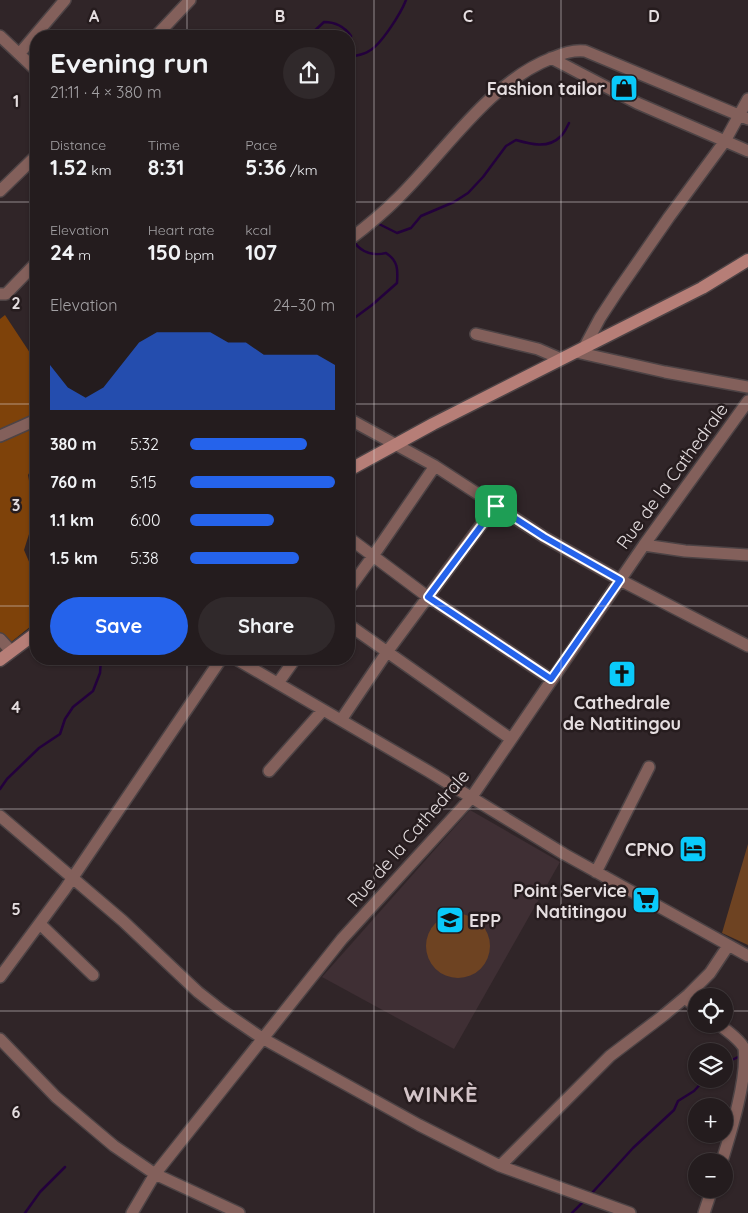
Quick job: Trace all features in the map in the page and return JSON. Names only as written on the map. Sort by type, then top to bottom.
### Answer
[{"type":"street","points":[[40,30],[64,0]]},
{"type":"street","points":[[162,30],[190,0]]},
{"type":"street","points":[[0,36],[30,64]]},
{"type":"street","points":[[20,54],[30,42]]},
{"type":"street","points":[[355,235],[374,221],[398,198],[495,95],[524,73],[567,52],[575,50],[585,51],[744,117]]},
{"type":"street","points":[[552,58],[638,103],[748,151]]},
{"type":"street","points":[[580,350],[668,217],[744,117],[748,99]]},
{"type":"street","points":[[0,191],[30,162]]},
{"type":"street","points":[[355,467],[702,288],[748,260]]},
{"type":"street","points":[[0,294],[6,294],[30,269]]},
{"type":"street","points":[[476,334],[538,349],[561,359]]},
{"type":"street","points":[[580,350],[665,372],[748,387]]},
{"type":"street","name":"Rue de la Cathedrale","points":[[132,1213],[155,1174],[342,939],[471,798],[644,545],[748,401]]},
{"type":"street","points":[[355,422],[435,466],[544,537],[620,580],[748,646]]},
{"type":"street","points":[[0,436],[30,423]]},
{"type":"street","points":[[355,581],[435,466]]},
{"type":"street","points":[[341,720],[387,652],[496,506]]},
{"type":"street","points":[[355,542],[428,597],[551,679]]},
{"type":"street","points":[[644,545],[748,555]]},
{"type":"street","points":[[355,629],[511,738]]},
{"type":"street","points":[[0,660],[30,637]]},
{"type":"street","points":[[0,639],[11,650]]},
{"type":"street","points":[[0,978],[4,964],[40,924],[217,665]]},
{"type":"street","points":[[246,665],[596,872],[748,956]]},
{"type":"street","points":[[278,683],[291,665]]},
{"type":"street","points":[[269,771],[323,710]]},
{"type":"street","points":[[596,872],[649,767]]},
{"type":"street","points":[[0,816],[123,921],[198,992],[262,1038],[419,1126],[500,1166],[630,1213]]},
{"type":"street","points":[[40,924],[93,975]]},
{"type":"street","points":[[500,1166],[610,1056],[685,998],[710,973],[728,946]]},
{"type":"street","points":[[725,1153],[746,1091],[748,1065],[743,1047],[728,1033]]},
{"type":"street","points":[[0,1039],[56,1097],[114,1146],[155,1174],[239,1213]]},
{"type":"street","points":[[704,1213],[709,1198]]},
{"type":"shaded area","points":[[5,315],[30,353],[30,471],[28,475],[30,486],[30,531],[24,550],[30,564],[30,627],[0,651],[0,319]]},
{"type":"shaded area","name":"EPP","points":[[470,810],[560,862],[454,1049],[322,977]]},
{"type":"shaded area","points":[[748,844],[748,945],[722,933]]},
{"type":"shaded area","points":[[458,914],[470,916],[481,923],[488,934],[490,946],[488,958],[481,969],[470,976],[458,978],[446,976],[435,969],[428,958],[426,946],[428,934],[435,923],[446,916]]},
{"type":"waterway","points":[[355,56],[374,48],[390,28],[406,0]]},
{"type":"waterway","points":[[315,30],[324,22],[339,25],[346,30]]},
{"type":"waterway","points":[[377,223],[397,233],[411,228],[421,216],[454,202],[468,193],[483,177],[506,146],[516,140],[533,144],[550,143],[561,136],[569,123]]},
{"type":"waterway","points":[[355,243],[368,253],[386,253],[390,256],[395,262],[397,283],[355,318]]},
{"type":"waterway","points":[[0,789],[7,779],[39,748],[60,734],[65,719],[73,707],[93,691],[100,673],[101,665]]},
{"type":"waterway","points":[[733,1060],[742,1055]]},
{"type":"waterway","points":[[591,1194],[633,1148],[674,1110],[678,1101],[697,1088]]},
{"type":"waterway","points":[[25,1213],[40,1192],[65,1167]]},
{"type":"waterway","points":[[572,1213],[585,1200]]},
{"type":"place","name":"Fashion tailor","points":[[624,88]]},
{"type":"place","name":"Cathedrale de Natitingou","points":[[622,674]]},
{"type":"place","name":"CPNO","points":[[693,849]]},
{"type":"place","name":"Point Service Natitingou","points":[[646,900]]},
{"type":"place","name":"EPP","points":[[450,920]]},
{"type":"district","name":"WINKÈ","points":[[441,1094]]},
{"type":"route","points":[[496,506],[544,537],[620,580],[551,679],[428,597],[496,506]]}]
